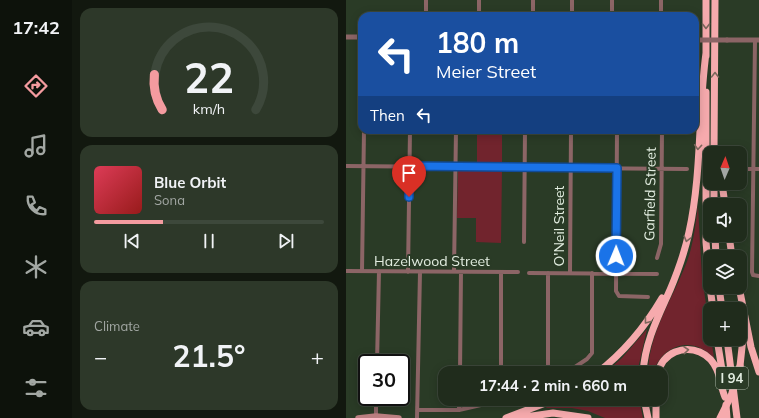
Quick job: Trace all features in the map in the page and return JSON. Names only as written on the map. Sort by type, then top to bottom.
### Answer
[{"type":"highway","points":[[706,0],[706,227],[708,250]]},
{"type":"highway","points":[[714,146],[715,0]]},
{"type":"highway","points":[[699,125],[706,53]]},
{"type":"highway","points":[[644,366],[651,333],[671,288],[680,263],[692,216],[698,134]]},
{"type":"highway","points":[[714,138],[717,146]]},
{"type":"highway","points":[[605,366],[640,330],[655,310],[680,263]]},
{"type":"highway","points":[[740,294],[751,347],[759,372]]},
{"type":"highway","name":"I 94","points":[[718,346],[727,418]]},
{"type":"highway","name":"I 94","points":[[728,346],[737,418]]},
{"type":"highway","points":[[720,418],[731,396],[740,366],[741,346]]},
{"type":"highway","points":[[661,366],[664,360],[675,352],[690,350],[701,352],[709,358],[717,369],[720,388],[725,397]]},
{"type":"highway","points":[[506,418],[538,406]]},
{"type":"highway","points":[[645,406],[648,418]]},
{"type":"highway","points":[[656,406],[656,418]]},
{"type":"highway","points":[[518,418],[553,413],[588,418]]},
{"type":"main road","points":[[358,418],[376,416],[399,418]]},
{"type":"street","points":[[426,0],[426,12]]},
{"type":"street","points":[[479,0],[479,12]]},
{"type":"street","points":[[533,0],[533,12]]},
{"type":"street","points":[[572,0],[572,12]]},
{"type":"street","points":[[612,0],[612,12]]},
{"type":"street","points":[[661,0],[661,12]]},
{"type":"street","points":[[346,37],[358,37]]},
{"type":"street","points":[[699,40],[757,40],[753,169],[752,274],[759,276]]},
{"type":"street","points":[[362,271],[364,134]]},
{"type":"street","points":[[408,272],[410,134]]},
{"type":"street","points":[[454,272],[456,134]]},
{"type":"street","points":[[524,242],[525,134]]},
{"type":"street","name":"O'Neil Street","points":[[570,273],[571,134]]},
{"type":"street","points":[[617,134],[616,292],[619,296],[648,297]]},
{"type":"street","name":"Garfield Street","points":[[656,258],[661,244],[662,134]]},
{"type":"street","points":[[346,166],[687,169]]},
{"type":"street","points":[[747,169],[759,169]]},
{"type":"street","name":"Hazelwood Street","points":[[346,271],[518,272]]},
{"type":"street","points":[[377,354],[378,271]]},
{"type":"street","points":[[417,418],[420,272]]},
{"type":"street","points":[[460,366],[461,272]]},
{"type":"street","points":[[501,272],[501,366]]},
{"type":"street","points":[[529,272],[657,274]]},
{"type":"street","points":[[548,273],[548,366]]},
{"type":"street","points":[[576,366],[587,359],[592,353],[592,273]]},
{"type":"street","points":[[376,406],[376,416]]},
{"type":"street","points":[[459,406],[459,410]]},
{"type":"street","points":[[417,410],[459,410],[475,406]]},
{"type":"shaded area","points":[[477,134],[502,134],[502,163],[477,163]]},
{"type":"shaded area","points":[[458,169],[502,169],[501,243],[476,242],[476,218],[457,218]]},
{"type":"shaded area","points":[[698,206],[703,294],[705,294],[706,302],[703,302],[703,346],[712,346],[714,358],[706,351],[697,347],[688,345],[679,346],[671,349],[663,355],[656,366],[648,366],[656,332],[690,254]]},
{"type":"shaded area","points":[[647,329],[639,366],[613,366],[622,358]]},
{"type":"shaded area","points":[[550,406],[640,406],[643,418],[605,418],[588,411],[572,408],[545,408]]},
{"type":"route","points":[[409,197],[409,166],[617,168],[616,256]]}]
